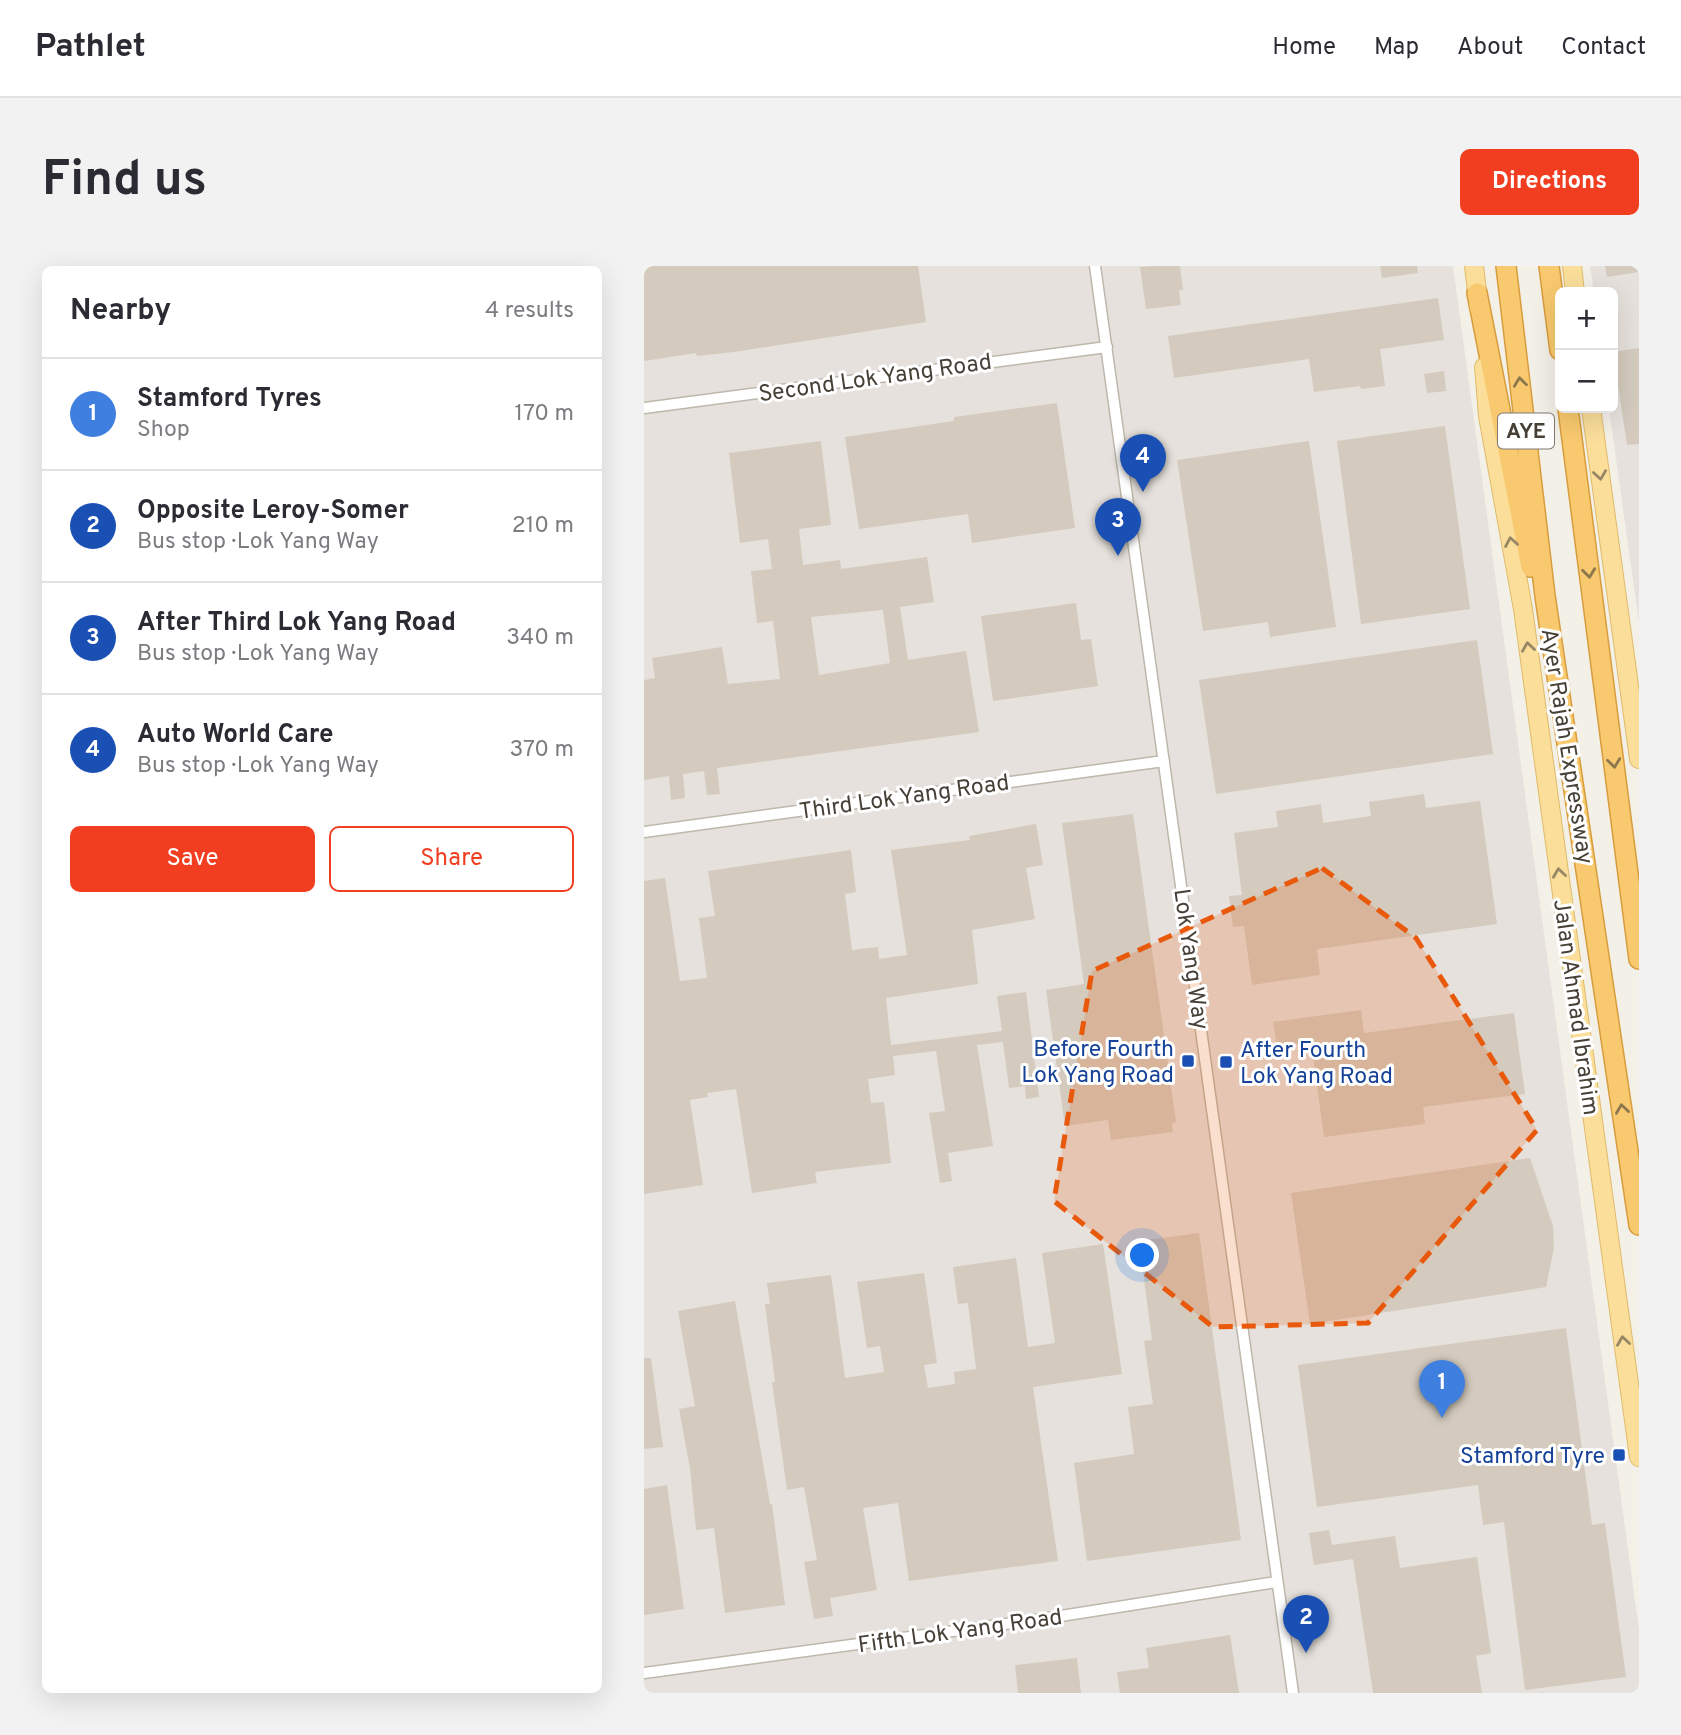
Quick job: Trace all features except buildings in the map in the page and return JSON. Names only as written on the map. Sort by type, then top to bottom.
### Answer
[{"type":"highway","name":"Ayer Rajah Expressway","points":[[1506,266],[1545,596],[1639,1225]]},
{"type":"highway","points":[[1549,266],[1555,312]]},
{"type":"highway","points":[[1478,293],[1527,551],[1534,578],[1545,596]]},
{"type":"highway","name":"Ayer Rajah Expressway","points":[[1569,413],[1639,960]]},
{"type":"main road","name":"Jalan Ahmad Ibrahim","points":[[1474,266],[1488,416],[1523,609],[1639,1457]]},
{"type":"main road","points":[[1572,266],[1574,287]]},
{"type":"main road","points":[[1592,413],[1639,759]]},
{"type":"street","name":"Lok Yang Way","points":[[1095,266],[1293,1693]]},
{"type":"street","name":"Second Lok Yang Road","points":[[644,408],[1107,347]]},
{"type":"street","name":"Third Lok Yang Road","points":[[644,832],[1164,761]]},
{"type":"street","name":"Fifth Lok Yang Road","points":[[644,1673],[1042,1619],[1276,1582]]},
{"type":"highlighted area","points":[[1322,868],[1416,938],[1537,1130],[1368,1323],[1213,1327],[1054,1201],[1092,971]]},
{"type":"shaded area","points":[[644,266],[1453,266],[1639,1630],[1639,1693],[644,1693]]},
{"type":"shaded area","points":[[1590,266],[1639,266],[1639,623],[1610,413],[1618,413],[1618,287],[1593,287]]},
{"type":"place","name":"Auto World Care","points":[[1143,492]]},
{"type":"place","name":"After Third Lok Yang Road","points":[[1118,556]]},
{"type":"place","name":"Before Fourth Lok Yang Road","points":[[1188,1061]]},
{"type":"place","name":"After Fourth Lok Yang Road","points":[[1226,1062]]},
{"type":"place","name":"Stamford Tyres","points":[[1442,1418]]},
{"type":"place","name":"Stamford Tyre","points":[[1619,1455]]},
{"type":"place","name":"Opposite Leroy-Somer","points":[[1306,1653]]}]
